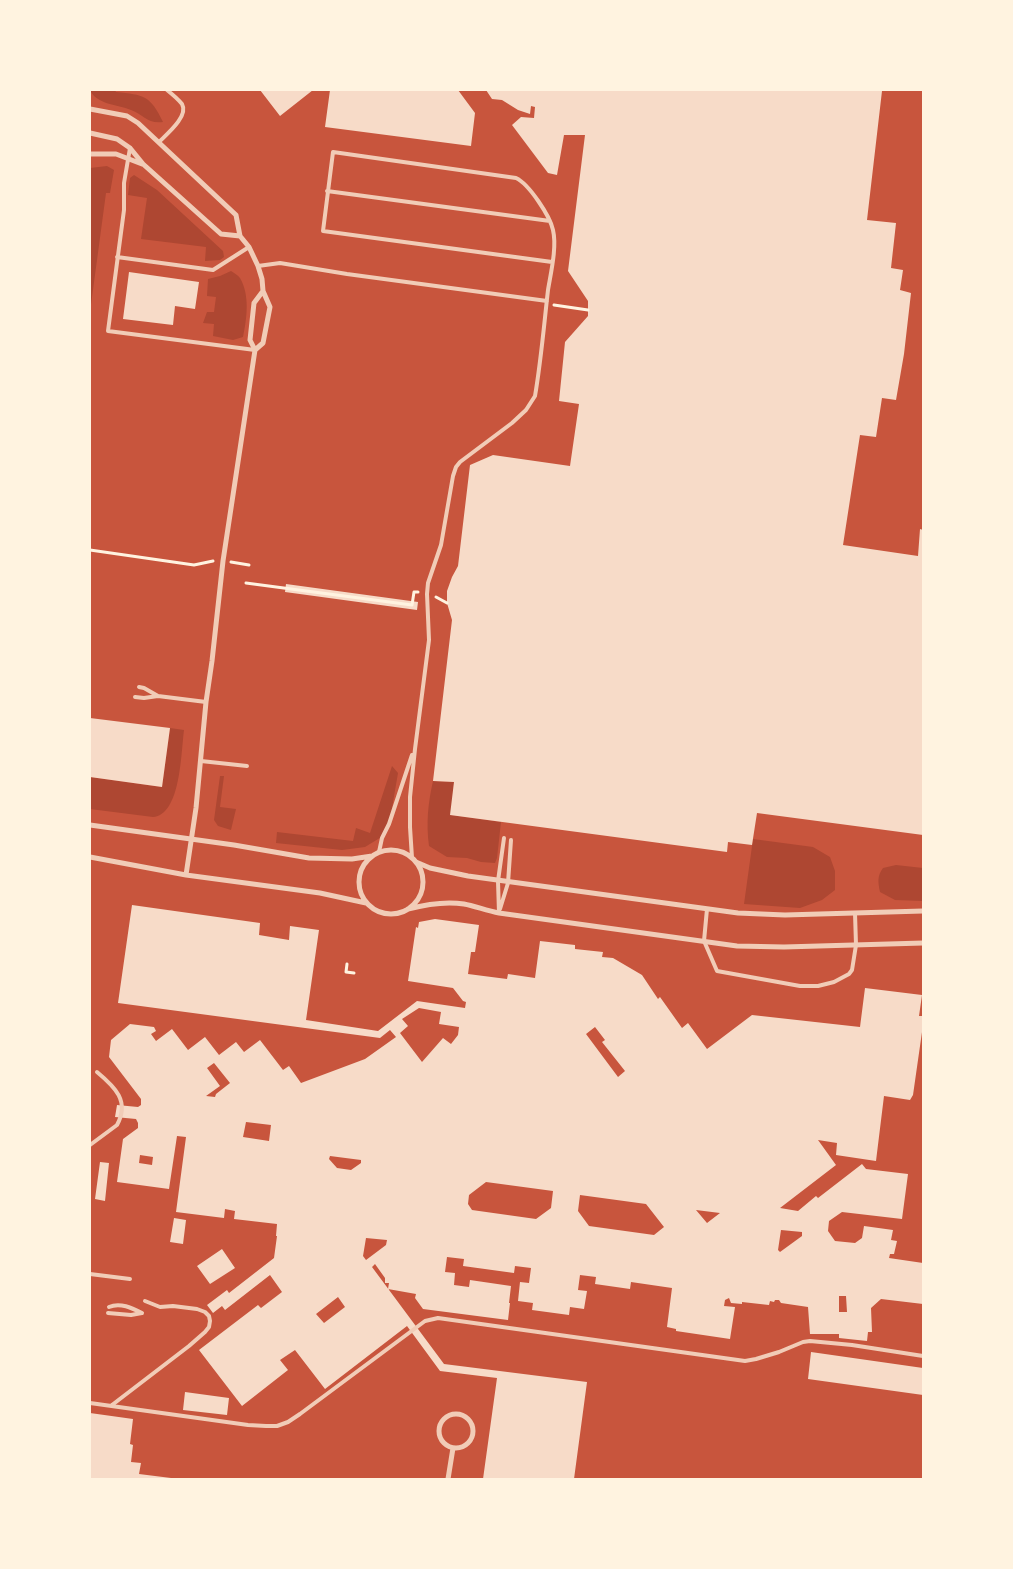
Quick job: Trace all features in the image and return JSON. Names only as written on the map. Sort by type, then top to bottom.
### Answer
[{"type":"street","points":[[90,108],[127,116],[138,123],[236,215],[240,236],[249,247],[258,266],[263,291],[270,307],[263,343],[255,350]]},
{"type":"street","points":[[90,133],[117,139],[130,148],[142,164],[221,234],[240,236]]},
{"type":"street","points":[[90,154],[116,154],[142,164]]},
{"type":"street","points":[[186,875],[201,761],[223,561],[255,350],[250,340],[254,303],[263,291]]},
{"type":"street","points":[[90,825],[267,850],[309,858],[352,859],[372,856]]},
{"type":"street","points":[[366,903],[359,887],[359,878],[366,862],[379,852],[396,850],[405,853],[430,868],[468,876],[738,913],[785,915],[923,910]]},
{"type":"street","points":[[90,857],[186,875],[320,893],[366,903],[378,912],[386,914],[395,914],[427,904],[446,903],[464,904],[499,913],[737,946],[775,947],[923,943]]},
{"type":"street","points":[[408,909],[416,902],[422,887],[421,872],[414,860]]},
{"type":"street","points":[[458,1414],[468,1419],[471,1424],[472,1435],[466,1445],[453,1448],[447,1446],[440,1437],[439,1426],[446,1416],[458,1414]]},
{"type":"street","points":[[448,1479],[453,1448]]},
{"type":"lane","points":[[159,142],[182,116],[182,104],[168,90]]},
{"type":"lane","points":[[130,148],[124,183],[124,210],[108,331],[255,350]]},
{"type":"lane","points":[[414,860],[410,827],[410,804],[414,749],[429,640],[428,583],[441,545],[456,467],[480,446],[512,423],[526,410],[535,396],[552,262],[553,228],[536,198],[522,180],[333,152],[323,231],[552,262]]},
{"type":"lane","points":[[328,192],[550,221]]},
{"type":"lane","points":[[117,257],[213,270],[249,247]]},
{"type":"lane","points":[[258,266],[280,263],[547,301]]},
{"type":"lane","points":[[139,687],[158,696]]},
{"type":"lane","points":[[135,697],[158,696],[206,702]]},
{"type":"lane","points":[[379,852],[382,838],[414,749]]},
{"type":"lane","points":[[201,761],[248,766]]},
{"type":"lane","points":[[499,913],[498,881],[504,838]]},
{"type":"lane","points":[[499,913],[508,882],[511,840]]},
{"type":"lane","points":[[707,909],[704,941],[717,971],[800,986],[818,986],[834,982],[849,974],[852,970],[856,945],[855,913]]},
{"type":"lane","points":[[90,1145],[117,1125],[122,1108],[122,1098],[108,1081],[97,1072]]},
{"type":"lane","points":[[90,1274],[130,1279]]},
{"type":"lane","points":[[112,1406],[189,1346],[209,1327],[210,1321],[205,1312],[173,1306],[160,1307],[145,1302]]},
{"type":"lane","points":[[108,1313],[131,1315],[142,1313],[131,1307],[114,1305],[109,1307]]},
{"type":"lane","points":[[90,1403],[248,1425],[278,1426],[300,1414],[425,1321],[438,1318],[745,1361],[780,1352],[810,1340],[923,1356]]},
{"type":"path","points":[[547,301],[554,305],[588,310]]},
{"type":"path","points":[[90,550],[194,565],[214,560]]},
{"type":"path","points":[[246,583],[412,605],[414,592],[427,594],[448,603]]},
{"type":"path","points":[[347,964],[346,972],[354,973]]},
{"type":"shaded area","points":[[90,90],[115,90],[116,92],[145,98],[154,106],[163,122],[153,122],[131,110],[97,99]]},
{"type":"shaded area","points":[[107,166],[114,170],[110,193],[106,193],[90,312],[90,168]]},
{"type":"shaded area","points":[[134,175],[157,190],[223,251],[224,257],[220,260],[205,261],[206,247],[141,239],[147,198],[128,195],[130,178]]},
{"type":"shaded area","points":[[231,271],[239,277],[243,285],[247,307],[243,337],[233,340],[213,336],[214,324],[203,323],[207,312],[214,312],[216,297],[207,296],[208,279]]},
{"type":"shaded area","points":[[170,728],[184,730],[178,781],[169,806],[162,814],[153,817],[90,809],[90,777],[162,787]]},
{"type":"shaded area","points":[[392,766],[398,773],[390,820],[383,836],[365,847],[342,850],[276,843],[277,832],[353,841],[356,828],[370,833]]},
{"type":"shaded area","points":[[220,776],[224,776],[220,807],[236,809],[231,830],[218,826],[214,820]]},
{"type":"shaded area","points":[[433,781],[454,782],[451,815],[501,822],[495,863],[447,857],[429,846],[428,813]]},
{"type":"shaded area","points":[[753,839],[813,847],[830,857],[835,871],[835,890],[822,900],[800,908],[744,904]]},
{"type":"shaded area","points":[[896,865],[923,868],[923,901],[895,900],[880,892],[878,879],[881,871],[883,868]]},
{"type":"building","points":[[260,90],[313,90],[280,116]]},
{"type":"building","points":[[330,90],[458,90],[475,113],[471,146],[325,127]]},
{"type":"building","points":[[486,90],[882,91],[867,220],[896,223],[891,268],[903,270],[900,290],[911,293],[904,354],[896,400],[882,398],[876,437],[860,435],[843,545],[918,556],[920,529],[923,530],[923,835],[757,813],[752,845],[728,842],[727,852],[450,815],[454,782],[433,781],[452,620],[447,603],[447,591],[458,566],[470,465],[493,455],[570,466],[579,404],[559,401],[565,342],[588,316],[588,301],[568,271],[585,135],[564,135],[557,175],[548,173],[512,125],[521,117],[534,118],[535,107],[531,106],[530,114],[518,110],[502,100],[492,99]]},
{"type":"building","points":[[129,272],[199,282],[195,309],[175,306],[173,325],[123,319]]},
{"type":"building","points":[[286,584],[418,602],[417,610],[285,592]]},
{"type":"building","points":[[90,718],[170,728],[162,787],[90,777]]},
{"type":"building","points":[[132,905],[260,923],[259,935],[289,940],[290,926],[319,930],[306,1020],[378,1031],[417,1001],[465,1008],[466,1002],[463,1001],[453,988],[408,981],[416,927],[418,928],[419,922],[435,919],[479,925],[475,952],[471,952],[468,974],[507,979],[508,974],[535,978],[540,941],[575,945],[575,949],[603,952],[602,957],[613,958],[642,975],[658,999],[660,997],[682,1028],[688,1023],[707,1049],[752,1015],[860,1027],[865,988],[922,995],[919,1016],[923,1016],[923,1025],[913,1095],[910,1100],[884,1096],[876,1161],[836,1155],[837,1143],[818,1140],[836,1165],[780,1208],[798,1211],[862,1164],[866,1169],[908,1174],[902,1219],[842,1212],[829,1221],[828,1231],[835,1241],[855,1243],[862,1238],[864,1226],[893,1230],[891,1240],[897,1241],[894,1254],[890,1254],[889,1258],[923,1263],[923,1304],[881,1299],[871,1308],[872,1332],[868,1332],[867,1341],[839,1338],[839,1334],[810,1334],[808,1307],[781,1303],[779,1300],[770,1301],[769,1305],[742,1302],[742,1304],[731,1303],[729,1298],[725,1300],[724,1306],[735,1307],[730,1339],[676,1331],[676,1329],[667,1327],[672,1288],[631,1282],[630,1289],[595,1284],[596,1277],[580,1275],[578,1290],[587,1291],[584,1309],[570,1307],[569,1315],[532,1310],[533,1303],[518,1301],[520,1282],[529,1283],[531,1268],[515,1266],[514,1273],[463,1266],[464,1259],[447,1257],[445,1272],[455,1273],[454,1285],[469,1287],[470,1280],[511,1286],[508,1320],[423,1309],[415,1298],[416,1294],[388,1289],[444,1364],[587,1382],[574,1479],[483,1479],[497,1378],[440,1371],[407,1326],[325,1389],[295,1350],[280,1360],[288,1370],[242,1406],[199,1350],[258,1305],[261,1308],[282,1292],[270,1275],[225,1310],[222,1306],[213,1313],[207,1305],[227,1290],[229,1293],[274,1258],[277,1224],[234,1219],[235,1211],[225,1209],[224,1218],[176,1212],[186,1137],[177,1136],[169,1189],[117,1182],[123,1139],[138,1128],[138,1123],[136,1119],[115,1117],[117,1105],[138,1107],[141,1105],[141,1099],[109,1057],[111,1040],[130,1024],[154,1027],[156,1031],[151,1034],[156,1041],[172,1029],[188,1050],[205,1037],[219,1055],[236,1042],[244,1052],[260,1040],[283,1070],[289,1066],[301,1083],[365,1059],[396,1037],[390,1030],[380,1038],[118,1003]],"holes":[[[419,1008],[441,1012],[439,1024],[459,1027],[458,1035],[451,1044],[443,1038],[422,1062],[400,1033],[408,1026],[402,1019]],[[595,1027],[605,1040],[602,1042],[625,1071],[618,1077],[586,1034]],[[214,1063],[230,1083],[216,1094],[215,1097],[206,1096],[220,1086],[207,1068]],[[246,1122],[271,1125],[269,1141],[243,1137]],[[140,1155],[153,1157],[152,1165],[139,1163]],[[330,1156],[361,1160],[361,1163],[351,1170],[337,1168],[329,1159]],[[486,1182],[553,1191],[551,1208],[536,1219],[472,1210],[468,1204],[469,1195]],[[580,1195],[646,1204],[664,1227],[654,1235],[589,1226],[578,1211]],[[696,1210],[720,1213],[707,1223]],[[781,1230],[802,1232],[802,1236],[780,1252],[778,1250]],[[366,1238],[387,1240],[386,1245],[366,1260],[363,1256]],[[375,1264],[385,1278],[385,1283],[389,1283],[388,1289],[372,1267]],[[839,1296],[846,1296],[847,1312],[839,1312]],[[338,1297],[345,1307],[324,1323],[316,1314]]]},
{"type":"building","points":[[100,1162],[109,1163],[105,1201],[95,1199]]},
{"type":"building","points":[[174,1218],[186,1220],[183,1244],[170,1242]]},
{"type":"building","points":[[222,1249],[235,1268],[210,1284],[197,1266]]},
{"type":"building","points":[[811,1352],[923,1368],[923,1395],[808,1379]]},
{"type":"building","points":[[185,1392],[229,1398],[227,1415],[183,1410]]},
{"type":"building","points":[[90,1413],[133,1419],[130,1444],[133,1445],[131,1462],[141,1463],[139,1474],[171,1479],[90,1479]]}]
